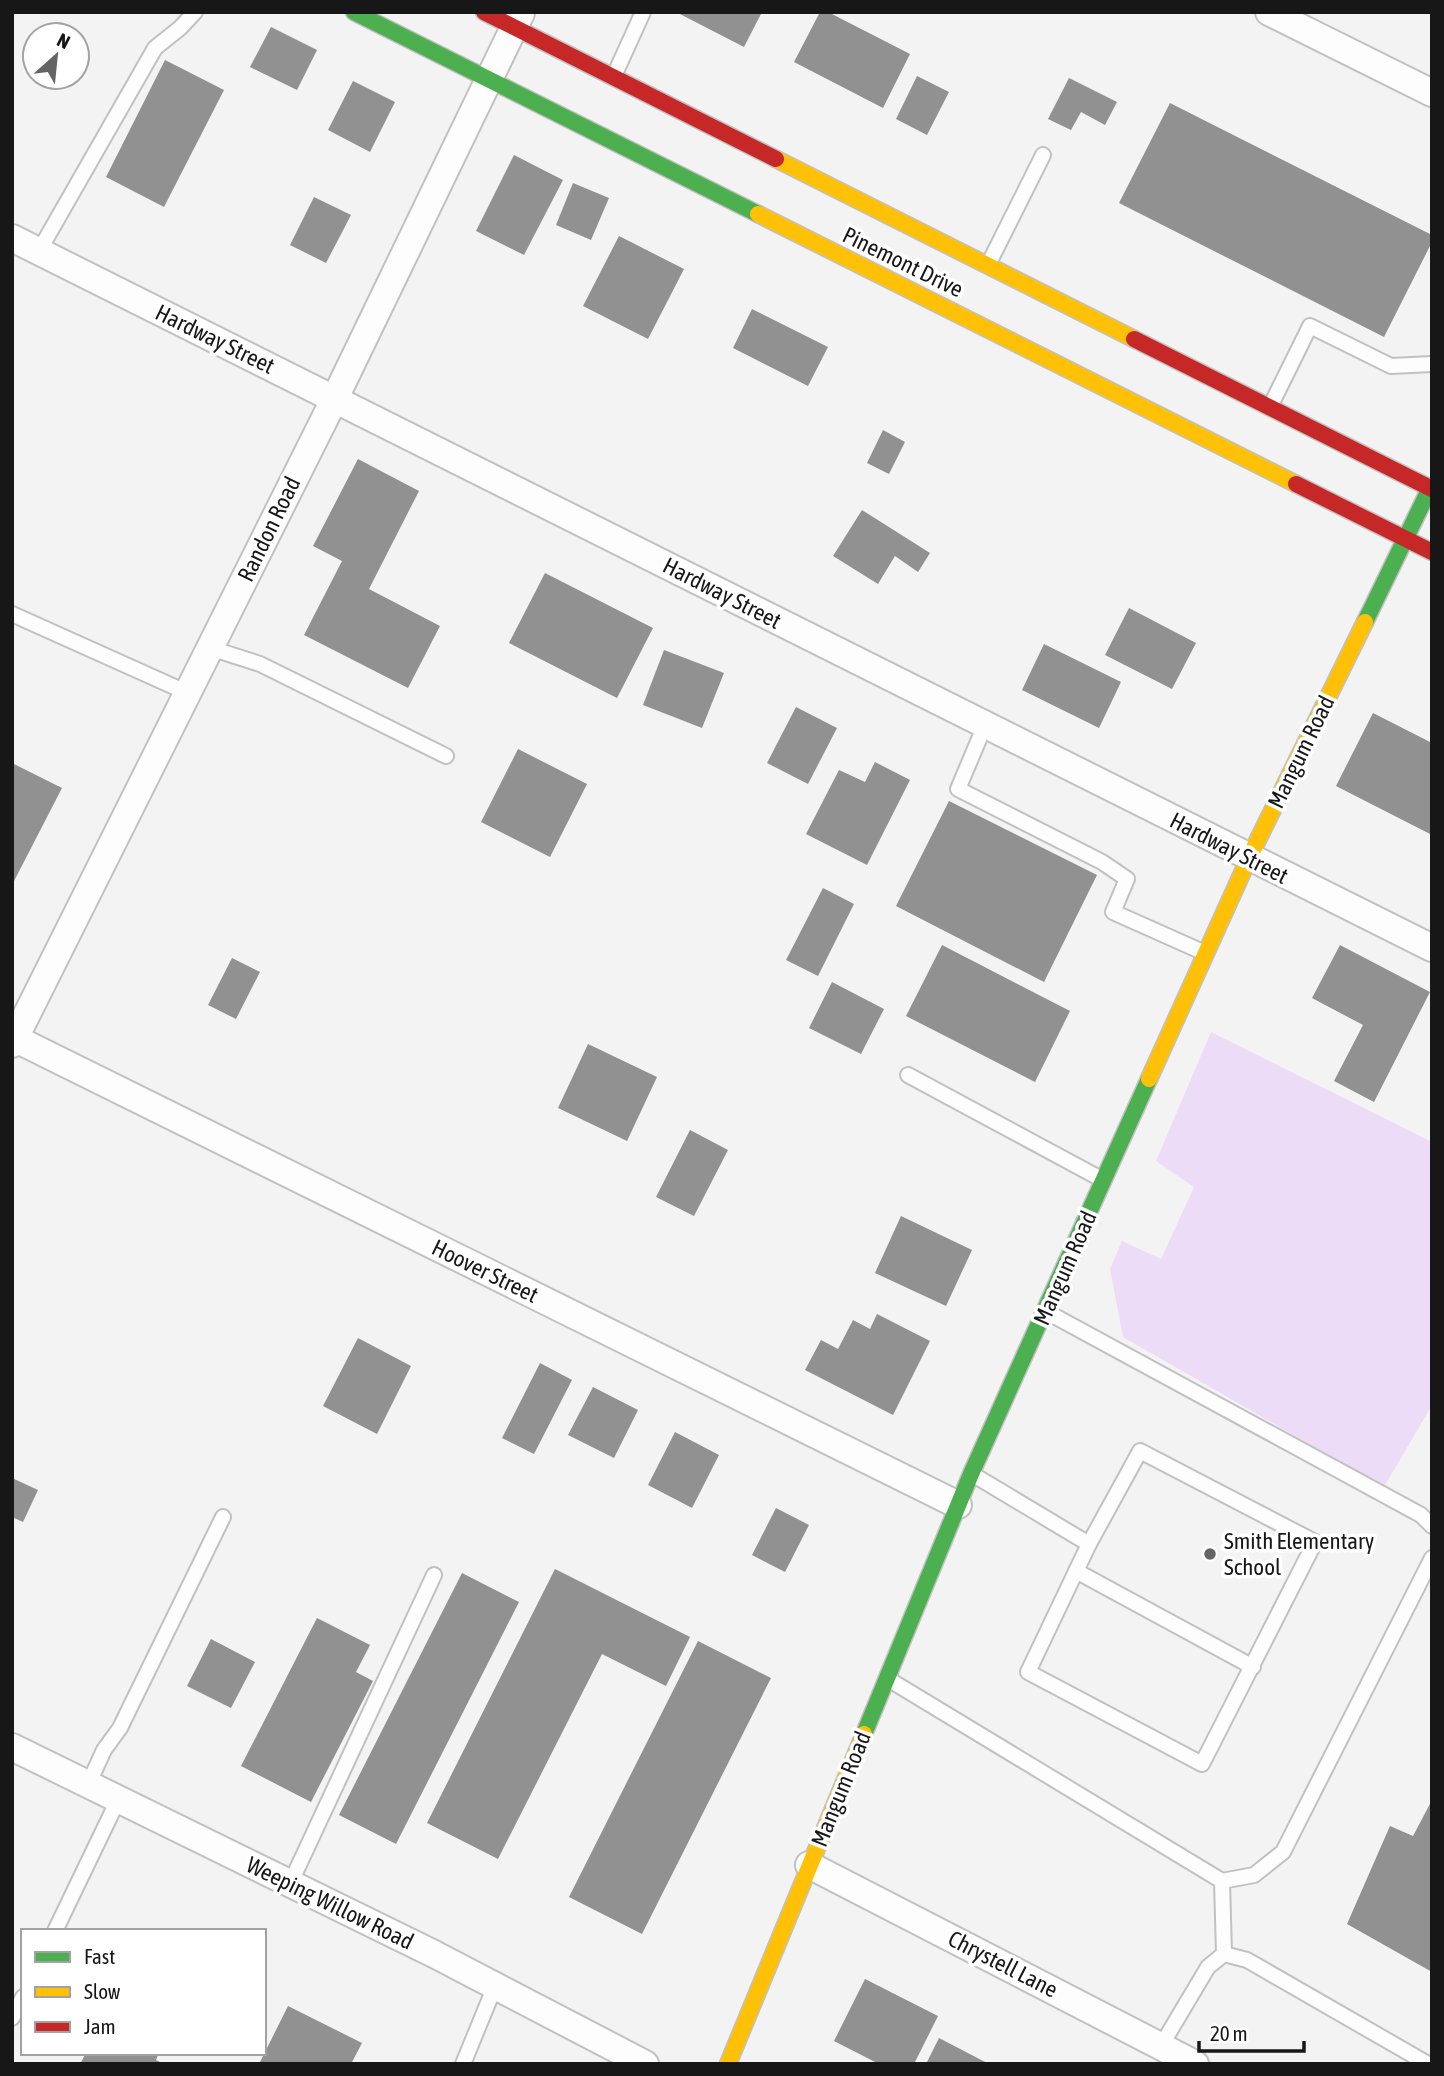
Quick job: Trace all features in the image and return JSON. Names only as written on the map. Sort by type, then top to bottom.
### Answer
[{"type":"main road","name":"Pinemont Drive","points":[[354,12],[965,312],[1432,552]]},
{"type":"main road","name":"Pinemont Drive","points":[[484,12],[518,20],[613,78],[985,271],[1431,488]]},
{"type":"main road","name":"Mangum Road","points":[[728,2064],[971,1474],[1249,858],[1431,488]]},
{"type":"street","points":[[1269,12],[1432,93]]},
{"type":"street","name":"Randon Road","points":[[13,1040],[335,398],[518,20]]},
{"type":"street","name":"Hardway Street","points":[[12,238],[1432,948]]},
{"type":"street","name":"Hoover Street","points":[[13,1040],[958,1505]]},
{"type":"street","name":"Weeping Willow Road","points":[[12,1747],[495,1986],[645,2064]]},
{"type":"street","name":"Chrystell Lane","points":[[809,1866],[1195,2064]]},
{"type":"lane","points":[[39,251],[155,48],[195,12]]},
{"type":"lane","points":[[613,78],[643,12]]},
{"type":"lane","points":[[985,271],[1043,155]]},
{"type":"lane","points":[[1269,408],[1310,326],[1391,366],[1432,364]]},
{"type":"lane","points":[[12,614],[188,693]]},
{"type":"lane","points":[[210,648],[260,664],[446,756]]},
{"type":"lane","points":[[985,725],[958,789],[1102,862],[1127,879],[1113,912],[1206,954]]},
{"type":"lane","points":[[908,1075],[1104,1180]]},
{"type":"lane","points":[[1045,1311],[1421,1515],[1432,1526]]},
{"type":"lane","points":[[1140,1451],[1315,1542],[1202,1764],[1028,1672],[1076,1571],[1140,1451]]},
{"type":"lane","points":[[971,1474],[1089,1544]]},
{"type":"lane","points":[[88,1785],[104,1749],[120,1728],[223,1517]]},
{"type":"lane","points":[[887,1678],[1222,1881],[1254,1875],[1283,1852],[1432,1558]]},
{"type":"lane","points":[[1076,1571],[1253,1667]]},
{"type":"lane","points":[[290,1884],[434,1575]]},
{"type":"lane","points":[[56,1929],[118,1800]]},
{"type":"lane","points":[[1222,1881],[1224,1954]]},
{"type":"lane","points":[[1161,2046],[1208,1967],[1224,1954]]},
{"type":"lane","points":[[1224,1954],[1247,1960],[1428,2064]]},
{"type":"lane","points":[[463,2064],[495,1986]]},
{"type":"lane","points":[[12,2018],[21,2001]]},
{"type":"shaded area","points":[[1211,1032],[1432,1142],[1432,1405],[1384,1487],[1123,1337],[1110,1269],[1122,1241],[1161,1259],[1194,1187],[1156,1161]]},
{"type":"building","points":[[676,12],[762,12],[744,47]]},
{"type":"building","points":[[820,12],[828,12],[910,54],[883,108],[794,62]]},
{"type":"building","points":[[271,27],[317,50],[297,90],[250,67]]},
{"type":"building","points":[[165,60],[224,90],[164,207],[106,177]]},
{"type":"building","points":[[917,76],[949,92],[927,135],[896,119]]},
{"type":"building","points":[[1069,78],[1117,102],[1105,125],[1081,112],[1071,130],[1048,119]]},
{"type":"building","points":[[353,81],[395,102],[370,152],[328,130]]},
{"type":"building","points":[[1170,103],[1432,235],[1432,242],[1384,337],[1119,203]]},
{"type":"building","points":[[514,155],[563,180],[524,255],[476,231]]},
{"type":"building","points":[[573,183],[609,198],[591,240],[556,225]]},
{"type":"building","points":[[314,197],[351,215],[326,263],[290,245]]},
{"type":"building","points":[[619,236],[684,269],[648,339],[583,306]]},
{"type":"building","points":[[752,309],[828,347],[808,386],[733,348]]},
{"type":"building","points":[[883,430],[905,442],[889,474],[867,463]]},
{"type":"building","points":[[358,459],[419,491],[369,589],[440,626],[408,688],[304,635],[342,561],[313,546]]},
{"type":"building","points":[[862,510],[930,553],[918,572],[895,556],[878,584],[833,556]]},
{"type":"building","points":[[545,573],[653,628],[617,698],[509,643]]},
{"type":"building","points":[[1129,608],[1196,643],[1172,689],[1105,655]]},
{"type":"building","points":[[1044,644],[1121,682],[1099,728],[1022,690]]},
{"type":"building","points":[[664,650],[724,673],[702,728],[643,705]]},
{"type":"building","points":[[796,707],[837,728],[808,784],[767,763]]},
{"type":"building","points":[[1373,713],[1432,743],[1432,835],[1336,786]]},
{"type":"building","points":[[518,749],[587,784],[550,857],[481,822]]},
{"type":"building","points":[[875,762],[910,780],[867,865],[806,834],[839,770],[865,782]]},
{"type":"building","points":[[12,763],[62,788],[12,885]]},
{"type":"building","points":[[949,801],[1097,875],[1044,982],[896,906]]},
{"type":"building","points":[[823,888],[854,904],[818,976],[786,960]]},
{"type":"building","points":[[942,945],[1070,1011],[1035,1082],[906,1016]]},
{"type":"building","points":[[1340,945],[1430,992],[1374,1102],[1334,1081],[1363,1025],[1312,998]]},
{"type":"building","points":[[232,958],[260,972],[236,1019],[208,1005]]},
{"type":"building","points":[[832,982],[884,1009],[861,1054],[809,1028]]},
{"type":"building","points":[[588,1044],[657,1077],[627,1141],[558,1108]]},
{"type":"building","points":[[690,1130],[728,1150],[694,1216],[656,1197]]},
{"type":"building","points":[[901,1216],[972,1250],[946,1306],[875,1273]]},
{"type":"building","points":[[877,1314],[930,1341],[893,1415],[805,1370],[821,1340],[838,1349],[853,1320],[870,1329]]},
{"type":"building","points":[[358,1338],[411,1366],[377,1434],[323,1406]]},
{"type":"building","points":[[540,1363],[572,1380],[534,1454],[502,1438]]},
{"type":"building","points":[[593,1387],[638,1410],[614,1458],[568,1435]]},
{"type":"building","points":[[675,1432],[719,1455],[692,1508],[648,1485]]},
{"type":"building","points":[[12,1478],[38,1490],[23,1522],[12,1517]]},
{"type":"building","points":[[776,1508],[809,1525],[785,1572],[752,1555]]},
{"type":"building","points":[[555,1569],[690,1637],[666,1686],[602,1654],[498,1859],[427,1823]]},
{"type":"building","points":[[462,1573],[519,1602],[396,1844],[339,1815]]},
{"type":"building","points":[[317,1618],[370,1645],[356,1672],[373,1681],[311,1802],[241,1766]]},
{"type":"building","points":[[211,1639],[255,1662],[231,1708],[187,1686]]},
{"type":"building","points":[[698,1641],[771,1678],[642,1934],[569,1897]]},
{"type":"building","points":[[1432,1800],[1432,1972],[1347,1924],[1390,1826],[1413,1836]]},
{"type":"building","points":[[865,1979],[938,2016],[914,2064],[879,2064],[834,2041]]},
{"type":"building","points":[[288,2006],[362,2043],[351,2064],[259,2064],[266,2055]]},
{"type":"building","points":[[939,2038],[989,2064],[926,2064]]},
{"type":"building","points":[[85,2055],[158,2055],[156,2060],[164,2064],[80,2064]]},
{"type":"traffic: fast","points":[[354,12],[758,214]]},
{"type":"traffic: fast","points":[[1365,622],[1430,488]]},
{"type":"traffic: fast","points":[[864,1734],[971,1474],[1149,1079]]},
{"type":"traffic: slow","points":[[776,159],[1134,339]]},
{"type":"traffic: slow","points":[[758,214],[1296,484]]},
{"type":"traffic: slow","points":[[1149,1079],[1249,858],[1365,622]]},
{"type":"traffic: slow","points":[[728,2064],[864,1734]]},
{"type":"traffic: jam","points":[[484,12],[776,159]]},
{"type":"traffic: jam","points":[[1134,339],[1432,489]]},
{"type":"traffic: jam","points":[[1296,484],[1432,552]]},
{"type":"place","name":"Smith Elementary School","points":[[1210,1554]]}]
